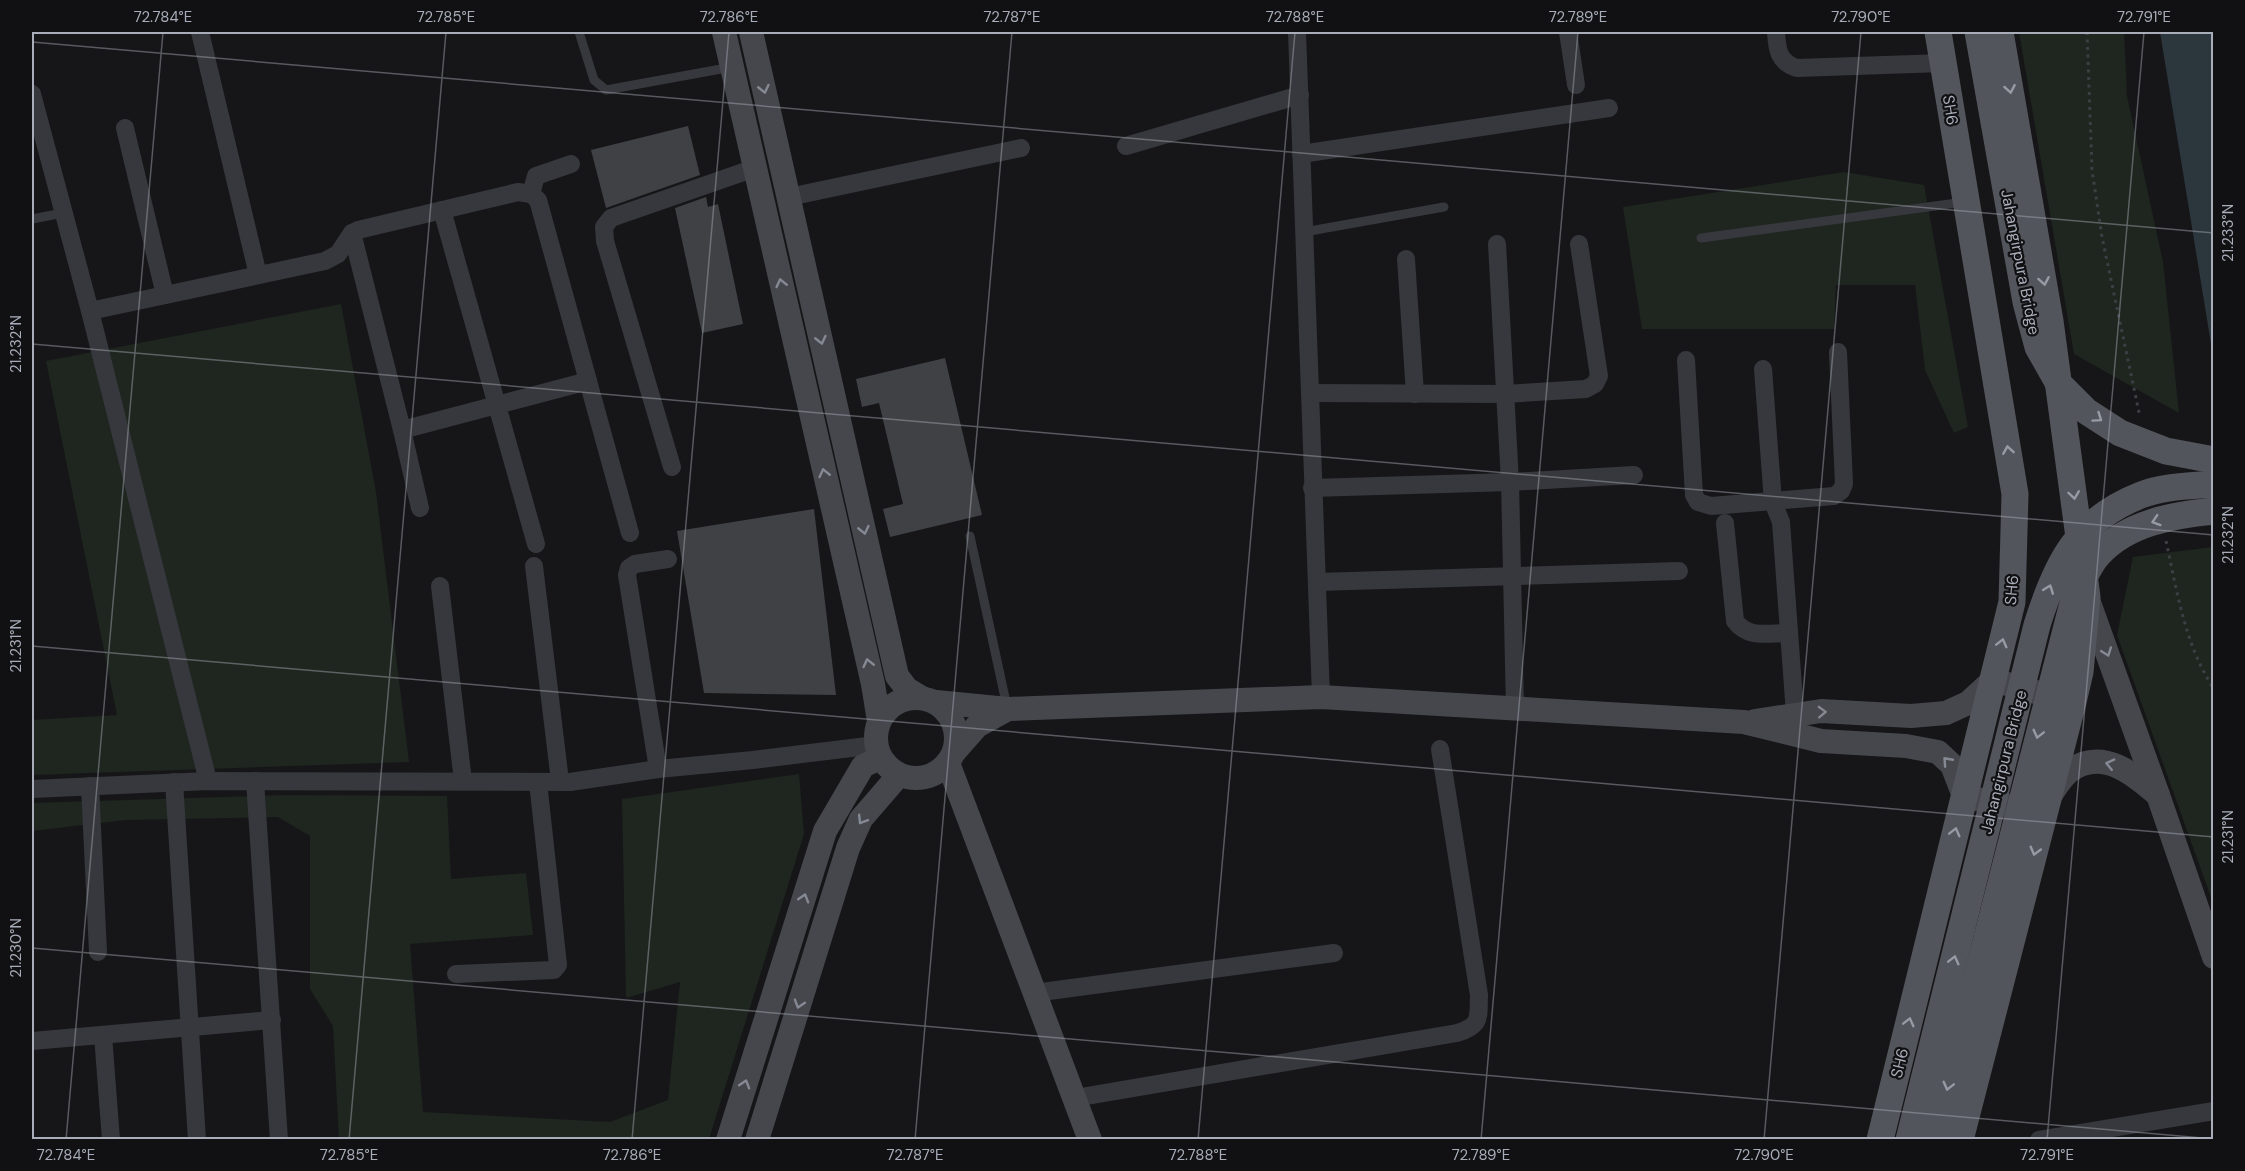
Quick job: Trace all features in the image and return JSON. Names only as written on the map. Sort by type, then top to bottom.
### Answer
[{"type":"main road","name":"SH6","points":[[1880,1140],[2012,602],[2015,494],[1938,32]]},
{"type":"main road","name":"Jahangirpura Bridge","points":[[1978,32],[2026,302],[2038,346],[2059,384],[2086,411],[2120,434],[2166,451],[2214,460]]},
{"type":"main road","points":[[1960,1140],[2073,702],[2080,672],[2087,597],[2050,321],[2000,32]]},
{"type":"main road","name":"Jahangirpura Bridge","points":[[1909,1140],[2037,625],[2049,586],[2066,552],[2088,527],[2115,508],[2142,494],[2173,487],[2214,484]]},
{"type":"main road","name":"Jahangirpura Bridge","points":[[1935,1140],[2075,595],[2098,555],[2120,537],[2152,521],[2184,514],[2214,511]]},
{"type":"street","points":[[200,32],[258,275]]},
{"type":"street","points":[[724,32],[873,684],[879,721]]},
{"type":"street","points":[[751,32],[897,676],[907,689],[947,711],[954,723],[957,737],[951,757],[966,815],[1090,1140]]},
{"type":"street","points":[[1297,32],[1321,697]]},
{"type":"street","points":[[1568,32],[1575,85]]},
{"type":"street","points":[[1776,32],[1778,51],[1782,60],[1797,68],[1943,63]]},
{"type":"street","points":[[32,94],[90,311],[208,781]]},
{"type":"street","points":[[1126,146],[1299,95]]},
{"type":"street","points":[[1301,154],[1609,108]]},
{"type":"street","points":[[125,129],[165,295]]},
{"type":"street","points":[[789,197],[1021,148]]},
{"type":"street","points":[[531,194],[536,176],[571,165]]},
{"type":"street","points":[[672,467],[605,241],[604,227],[611,218],[754,168]]},
{"type":"street","points":[[90,311],[325,261],[338,254],[352,233],[518,192],[531,194],[538,200],[630,533]]},
{"type":"street","points":[[442,210],[536,544]]},
{"type":"street","points":[[352,233],[420,508]]},
{"type":"street","points":[[1497,244],[1510,482],[1515,709]]},
{"type":"street","points":[[1310,393],[1505,394],[1586,389],[1595,384],[1599,376],[1579,244]]},
{"type":"street","points":[[1406,259],[1415,393]]},
{"type":"street","points":[[1686,360],[1694,495],[1698,502],[1711,506],[1834,496],[1841,490],[1844,484],[1838,352]]},
{"type":"street","points":[[1763,369],[1773,502],[1782,522],[1795,714]]},
{"type":"street","points":[[402,430],[588,381]]},
{"type":"street","points":[[1312,488],[1510,482],[1634,475]]},
{"type":"street","points":[[1725,523],[1735,621],[1741,629],[1749,633],[1789,633]]},
{"type":"street","points":[[658,769],[627,575],[629,568],[635,564],[668,559]]},
{"type":"street","points":[[534,566],[560,782]]},
{"type":"street","points":[[1317,582],[1679,571]]},
{"type":"street","points":[[440,586],[463,781]]},
{"type":"street","points":[[2087,597],[2214,957]]},
{"type":"street","points":[[1744,722],[1821,711],[1911,716],[1946,713],[1968,703],[1993,680],[2073,702]]},
{"type":"street","points":[[966,815],[941,793],[888,768],[878,751],[875,733],[886,710],[896,702],[908,698],[1008,709],[1321,697],[1744,722],[1821,741],[1906,746],[1938,752],[1952,765],[1964,796],[2047,805],[2069,771],[2082,764],[2099,762],[2115,764],[2138,777],[2158,795]]},
{"type":"street","points":[[905,776],[924,778],[937,772],[977,726],[1008,709]]},
{"type":"street","points":[[1074,1098],[1457,1033],[1471,1028],[1478,1020],[1479,995],[1440,750]]},
{"type":"street","points":[[32,789],[208,781],[560,782],[658,769],[878,751]]},
{"type":"street","points":[[728,1140],[825,831],[863,766],[878,751]]},
{"type":"street","points":[[757,1140],[848,848],[861,819],[905,776]]},
{"type":"street","points":[[255,781],[279,1140]]},
{"type":"street","points":[[174,782],[197,1140]]},
{"type":"street","points":[[456,974],[554,970],[558,964],[538,782]]},
{"type":"street","points":[[90,786],[98,952]]},
{"type":"street","points":[[1034,993],[1334,953]]},
{"type":"street","points":[[32,1041],[272,1020]]},
{"type":"street","points":[[103,1035],[111,1140]]},
{"type":"street","points":[[2039,1140],[2214,1111]]},
{"type":"lane","points":[[579,32],[594,80],[606,90],[732,67]]},
{"type":"lane","points":[[1701,238],[1966,202]]},
{"type":"lane","points":[[1304,232],[1444,207]]},
{"type":"lane","points":[[32,219],[63,213]]},
{"type":"lane","points":[[970,536],[1008,709]]},
{"type":"path","points":[[2087,32],[2092,170],[2102,237],[2141,423]]},
{"type":"path","points":[[2166,539],[2186,627],[2201,670],[2214,689]]},
{"type":"shaded area","points":[[2019,32],[2124,32],[2127,96],[2163,262],[2179,413],[2074,354]]},
{"type":"shaded area","points":[[2160,32],[2213,32],[2213,356]]},
{"type":"shaded area","points":[[1844,172],[1924,185],[1968,427],[1954,433],[1925,370],[1915,285],[1836,285],[1834,329],[1642,329],[1623,207]]},
{"type":"shaded area","points":[[341,304],[376,492],[409,762],[32,775],[32,720],[117,715],[46,361]]},
{"type":"shaded area","points":[[2214,547],[2213,903],[2117,635],[2133,557]]},
{"type":"shaded area","points":[[799,774],[804,834],[709,1139],[339,1140],[333,1026],[310,989],[310,836],[278,817],[126,820],[32,831],[32,803],[285,795],[447,796],[451,879],[526,873],[533,935],[410,944],[423,1112],[610,1122],[668,1100],[680,982],[626,998],[622,799]]},
{"type":"building","points":[[688,126],[700,175],[606,208],[591,150]]},
{"type":"building","points":[[706,197],[708,207],[718,204],[743,324],[702,333],[675,208]]},
{"type":"building","points":[[945,358],[982,515],[890,537],[883,509],[903,504],[879,403],[862,407],[856,379]]},
{"type":"building","points":[[814,509],[836,695],[704,693],[677,531]]}]
